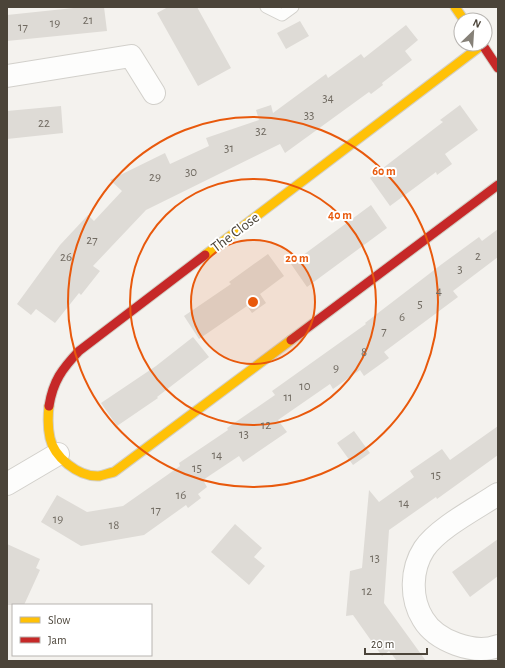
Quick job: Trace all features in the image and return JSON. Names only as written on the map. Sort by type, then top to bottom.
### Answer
[{"type":"street","name":"The Close","points":[[471,52],[79,351],[63,368],[52,389],[49,409],[50,438],[58,454],[69,465],[80,472],[98,476],[114,472],[498,185]]},
{"type":"street","points":[[487,52],[498,68]]},
{"type":"street","points":[[7,76],[131,56],[154,93]]},
{"type":"street","points":[[7,484],[58,454]]},
{"type":"street","points":[[498,494],[436,535],[424,549],[416,568],[414,588],[416,605],[423,620],[438,634],[454,644],[473,649],[488,650],[498,646]]},
{"type":"lane","points":[[266,7],[282,15],[293,7]]},
{"type":"building","points":[[83,7],[104,7],[107,31],[7,41],[7,15]]},
{"type":"building","points":[[168,7],[197,7],[231,68],[198,86],[157,13]]},
{"type":"building","points":[[300,21],[309,36],[286,49],[277,33]]},
{"type":"building","points":[[406,25],[418,40],[405,51],[412,60],[382,83],[383,85],[371,94],[369,92],[285,153],[280,144],[146,210],[93,266],[100,271],[81,295],[79,293],[55,323],[36,309],[31,315],[17,304],[60,245],[88,215],[94,221],[122,191],[110,180],[165,153],[170,164],[209,146],[206,138],[259,120],[256,110],[271,105],[273,113],[326,74],[328,78],[361,54],[364,58]]},
{"type":"building","points":[[460,105],[478,130],[445,154],[452,164],[437,175],[436,172],[390,206],[370,178],[443,122],[440,120]]},
{"type":"building","points":[[61,106],[63,133],[7,139],[7,111]]},
{"type":"building","points":[[371,205],[387,228],[307,287],[291,264]]},
{"type":"building","points":[[498,229],[498,257],[453,291],[458,297],[384,352],[389,358],[364,376],[360,370],[333,389],[330,384],[278,420],[287,432],[243,462],[239,456],[203,480],[207,487],[198,494],[201,498],[188,508],[186,505],[144,535],[81,546],[41,522],[57,495],[87,512],[123,506],[180,466],[179,463],[228,430],[227,428],[275,395],[272,391],[366,324],[365,323],[442,264],[479,237],[482,241]]},
{"type":"building","points":[[268,254],[284,276],[260,294],[266,303],[252,313],[247,306],[199,339],[184,316],[231,284],[229,282]]},
{"type":"building","points":[[193,337],[209,357],[157,397],[158,398],[117,426],[101,403],[156,366]]},
{"type":"building","points":[[498,426],[498,455],[437,499],[436,497],[389,530],[384,603],[426,661],[397,661],[389,651],[382,656],[353,615],[346,616],[350,571],[362,568],[369,490],[379,502],[414,477],[410,471],[442,449],[450,460]]},
{"type":"building","points":[[354,431],[370,453],[353,465],[337,443]]},
{"type":"building","points":[[235,524],[262,548],[254,557],[265,566],[249,585],[211,552]]},
{"type":"building","points":[[498,539],[498,576],[470,597],[452,572]]},
{"type":"building","points":[[7,544],[40,559],[36,568],[40,570],[24,604],[7,605]]},
{"type":"traffic: slow","points":[[455,7],[458,12]]},
{"type":"traffic: slow","points":[[205,255],[473,52]]},
{"type":"traffic: slow","points":[[49,406],[49,434],[56,452],[68,464],[83,473],[99,476],[103,475],[114,472],[291,340]]},
{"type":"traffic: jam","points":[[487,52],[498,68]]},
{"type":"traffic: jam","points":[[291,340],[498,185]]},
{"type":"traffic: jam","points":[[49,406],[53,389],[59,376],[79,351],[205,255]]}]
